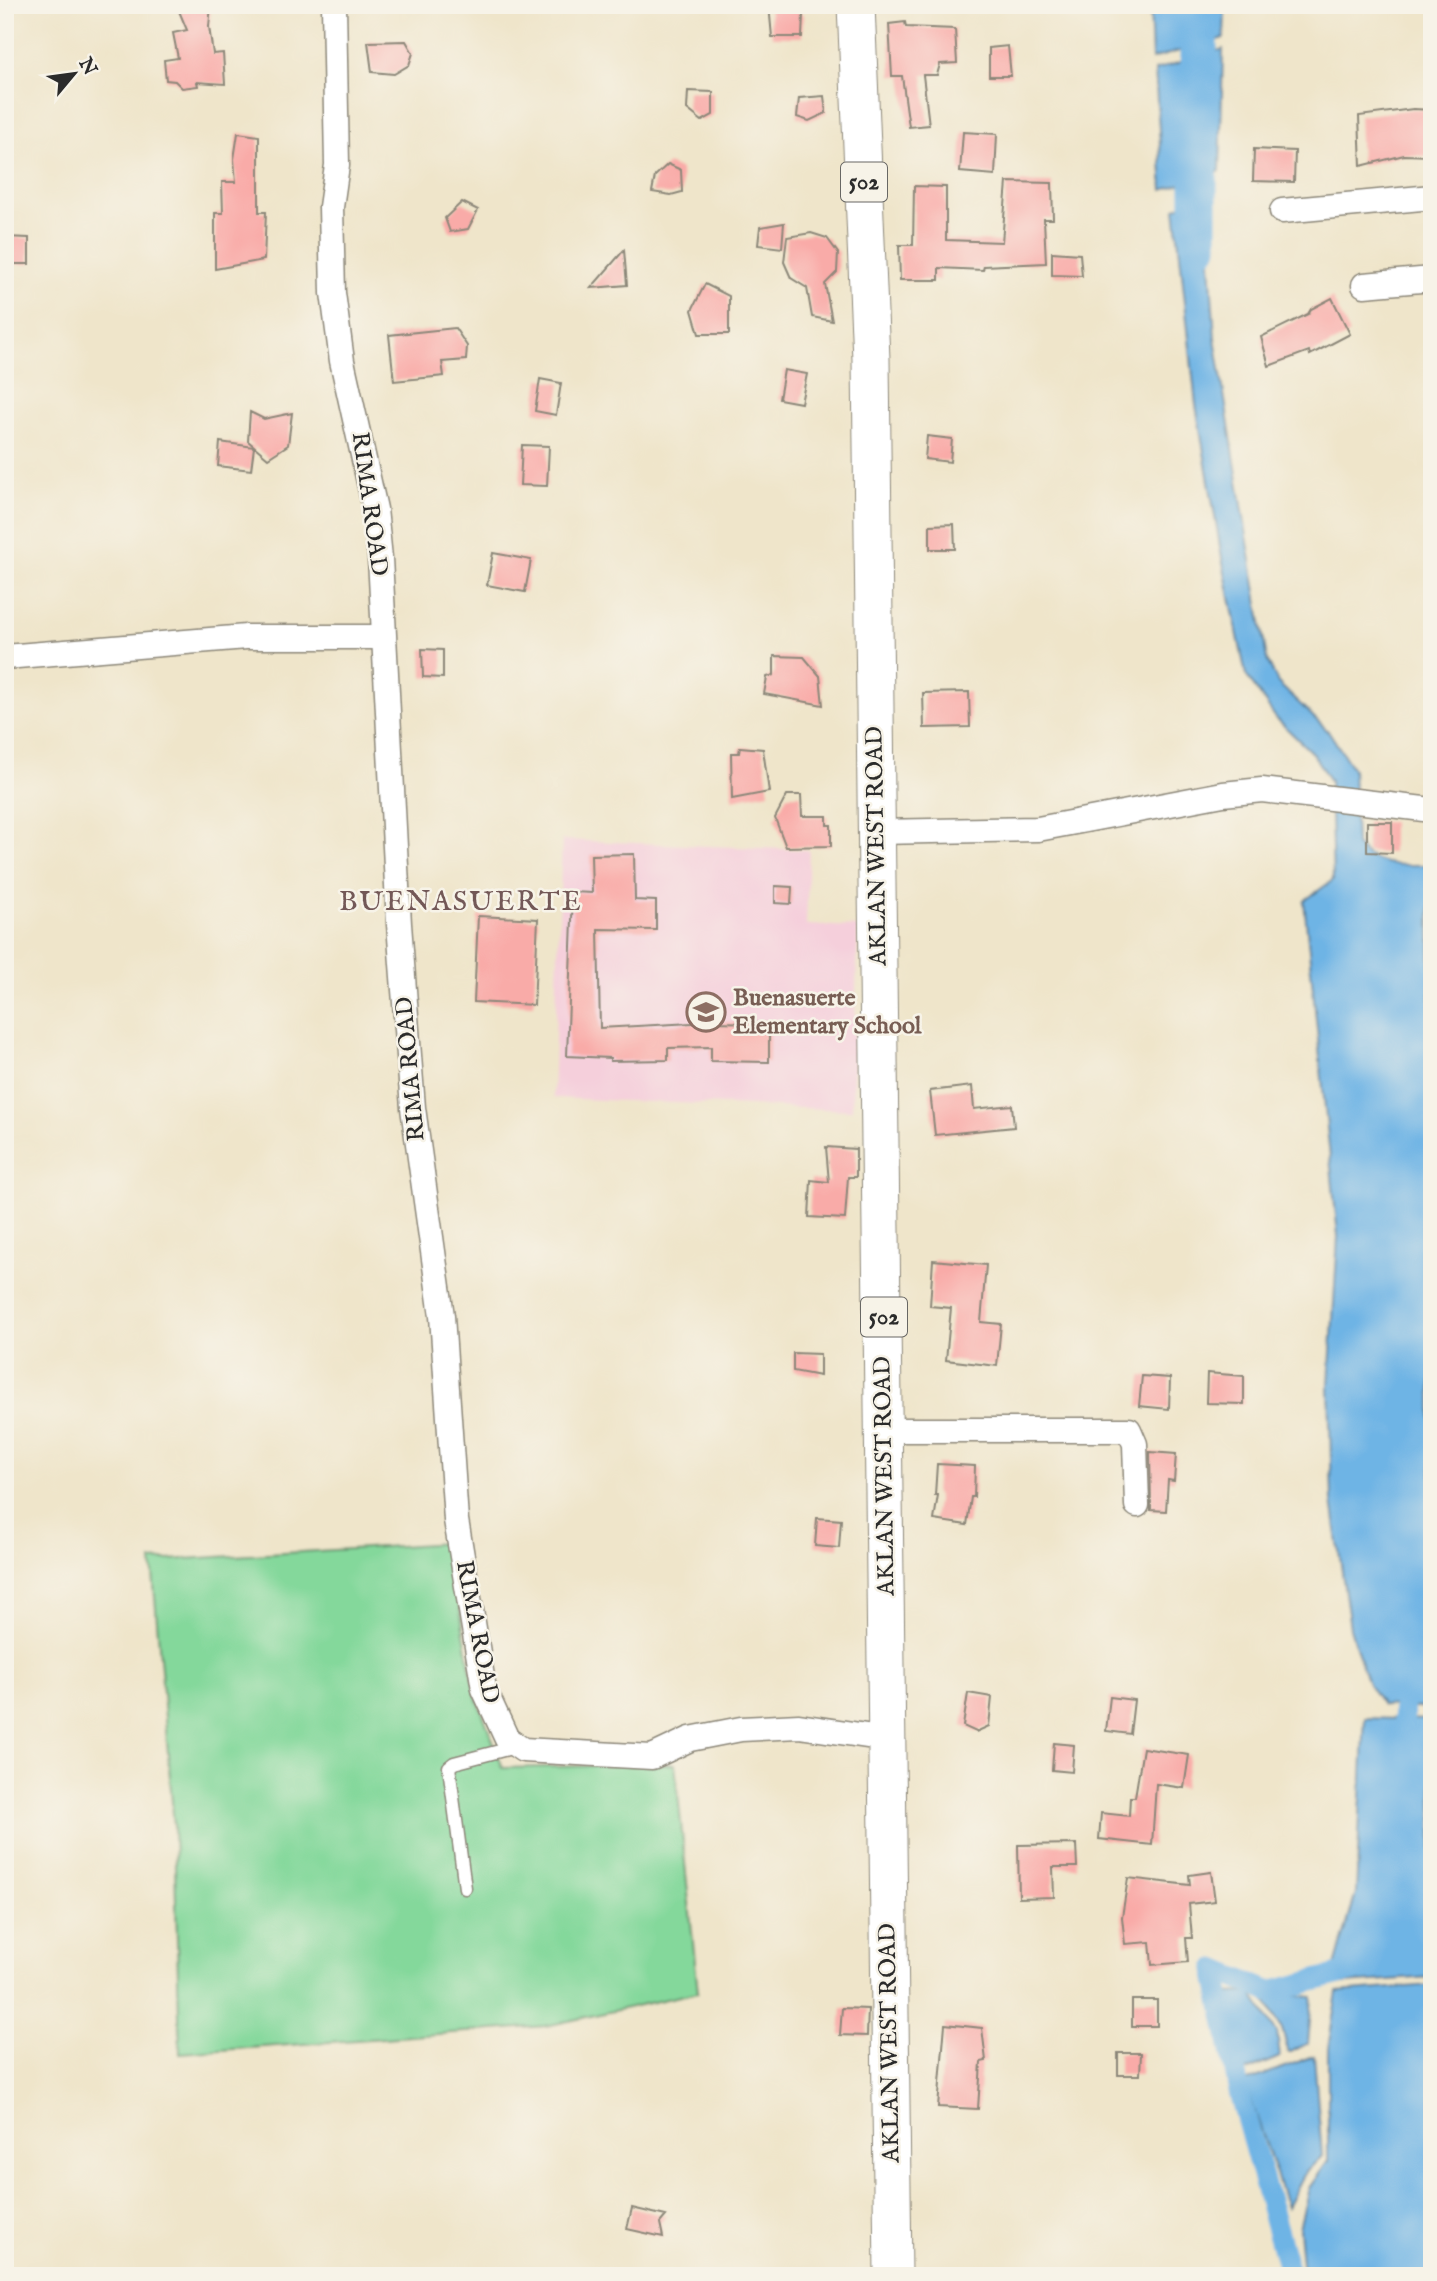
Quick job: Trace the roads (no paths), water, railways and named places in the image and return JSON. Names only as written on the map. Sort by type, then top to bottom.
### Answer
[{"type":"main road","name":"AKLAN WEST ROAD","points":[[856,5],[871,359],[893,2276]]},
{"type":"street","name":"RIMA ROAD","points":[[334,5],[337,137],[331,207],[333,293],[342,361],[375,509],[413,1108],[442,1316],[457,1520],[484,1689],[494,1716],[515,1746]]},
{"type":"street","points":[[1282,211],[1432,197]]},
{"type":"street","points":[[1364,285],[1432,279]]},
{"type":"street","points":[[5,657],[246,637],[383,637]]},
{"type":"street","points":[[877,832],[1038,829],[1223,794],[1262,790],[1432,810]]},
{"type":"street","points":[[885,1430],[1129,1430],[1135,1444],[1137,1505]]},
{"type":"street","points":[[515,1746],[523,1750],[652,1757],[691,1739],[741,1729],[799,1726],[887,1739]]},
{"type":"lane","points":[[465,1888],[449,1767],[454,1763],[515,1746]]},
{"type":"water","points":[[1150,5],[1225,5],[1224,38],[1152,59]]},
{"type":"water","points":[[1223,49],[1220,171],[1163,190],[1155,70]]},
{"type":"water","points":[[1212,191],[1210,262],[1215,338],[1267,660],[1278,683],[1329,732],[1353,769],[1356,845],[1372,858],[1390,864],[1430,865],[1432,1708],[1382,1705],[1368,1684],[1350,1628],[1332,1501],[1329,1385],[1338,1236],[1304,901],[1333,880],[1330,781],[1313,754],[1276,718],[1246,675],[1222,558],[1196,405],[1175,208]]},
{"type":"water","points":[[1365,1718],[1432,1720],[1432,1977],[1330,1984],[1356,1893]]},
{"type":"water","points":[[1432,1985],[1432,2276],[1303,2276],[1299,2228],[1309,2188],[1328,2161],[1328,2049],[1337,1992]]},
{"type":"water","points":[[1251,1992],[1277,2033],[1280,2057],[1241,2073],[1226,1993]]},
{"type":"water","points":[[1261,1992],[1312,1997],[1308,2043],[1289,2053],[1282,2029]]},
{"type":"water","points":[[1314,2056],[1322,2156],[1305,2173],[1287,2207],[1245,2082]]},
{"type":"waterway","points":[[1199,5],[1199,246]]},
{"type":"waterway","points":[[1403,1678],[1404,1747]]},
{"type":"waterway","points":[[1290,2276],[1240,2096],[1215,1969],[1270,1992],[1355,1970],[1356,1966]]},
{"type":"place","name":"Buenasuerte Elementary School","points":[[706,1012]]},
{"type":"district","name":"BUENASUERTE","points":[[461,902]]}]
